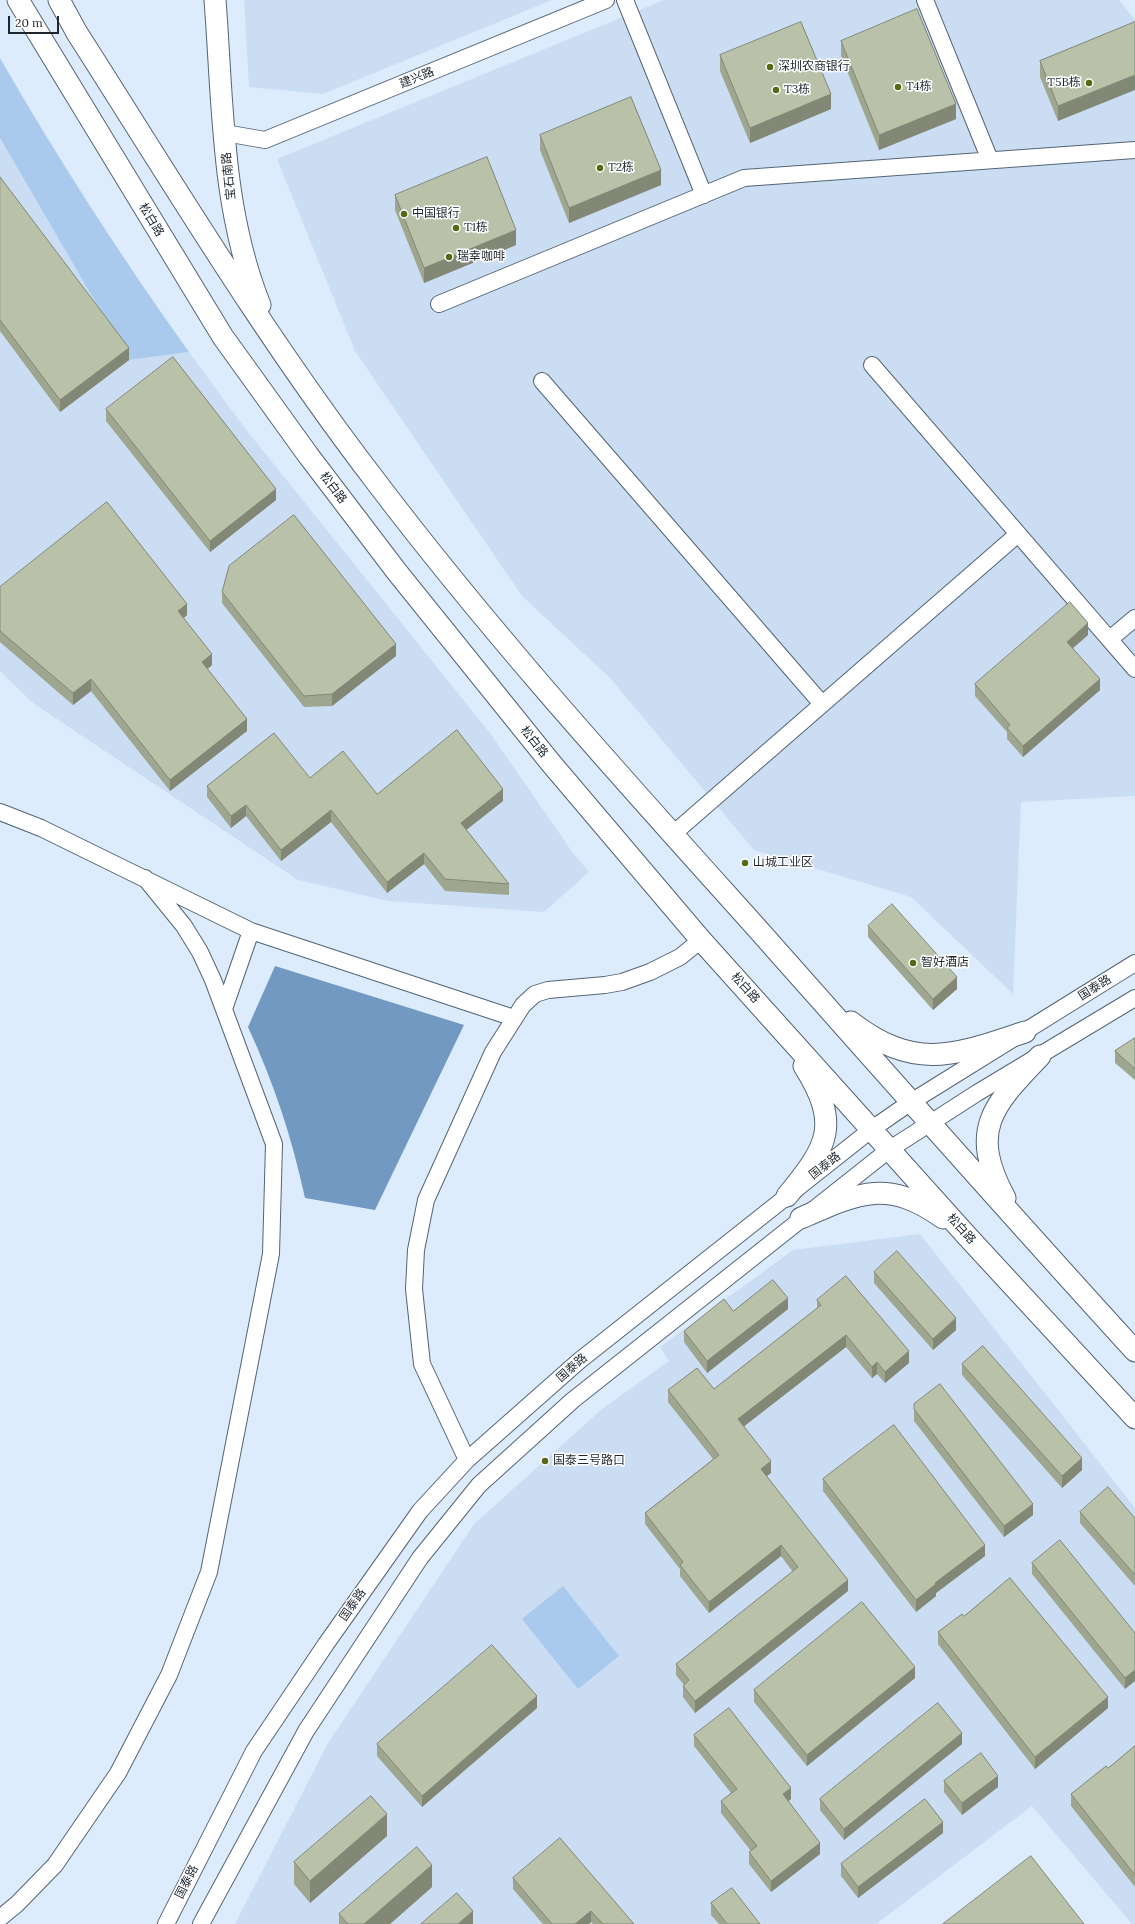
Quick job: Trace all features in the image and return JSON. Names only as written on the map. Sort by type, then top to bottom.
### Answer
[{"type":"main road","name":"松白路","points":[[10,0],[23,9],[223,337],[308,455],[396,572],[546,756],[701,940],[967,1236],[1135,1418]]},
{"type":"main road","points":[[59,0],[77,33],[277,346],[373,479],[439,562],[559,705],[672,834],[1135,1352]]},
{"type":"main road","name":"宝石南路","points":[[215,0],[228,184],[240,242],[254,290],[277,346]]},
{"type":"main road","points":[[816,995],[866,1033],[889,1046],[915,1053],[932,1055],[955,1054],[1025,1032]]},
{"type":"main road","points":[[767,1012],[815,1083],[826,1117],[825,1137],[819,1154],[810,1168],[786,1196]]},
{"type":"main road","points":[[1020,1224],[997,1183],[989,1162],[987,1146],[989,1124],[998,1104],[1012,1086],[1040,1056]]},
{"type":"main road","points":[[801,1218],[847,1198],[867,1193],[888,1193],[908,1198],[929,1208],[967,1236]]},
{"type":"street","name":"建兴路","points":[[225,133],[265,140],[606,0]]},
{"type":"street","points":[[624,0],[704,195]]},
{"type":"street","points":[[925,0],[990,160]]},
{"type":"street","points":[[439,304],[744,178],[1135,150]]},
{"type":"street","points":[[872,365],[1135,668]]},
{"type":"street","points":[[542,381],[822,704]]},
{"type":"street","points":[[672,834],[1018,534]]},
{"type":"street","points":[[1110,640],[1135,618]]},
{"type":"street","points":[[0,812],[41,828],[251,931],[514,1018]]},
{"type":"street","points":[[0,1918],[18,1904],[55,1865],[118,1773],[169,1675],[209,1572],[271,1254],[274,1144],[224,1009],[200,952],[170,907],[145,878]]},
{"type":"street","points":[[224,1009],[251,931]]},
{"type":"street","points":[[467,1460],[422,1364],[414,1289],[416,1250],[426,1200],[493,1052],[522,1005],[535,994],[548,990],[622,982],[650,972],[680,957],[701,940]]},
{"type":"street","name":"国泰路","points":[[166,1924],[254,1751],[326,1644],[420,1511],[467,1460],[579,1361],[872,1129],[912,1102],[1135,963]]},
{"type":"street","name":"国泰路","points":[[201,1924],[306,1731],[420,1558],[480,1484],[573,1400],[890,1149],[929,1123],[1135,998]]},
{"type":"shaded area","points":[[244,0],[552,0],[323,94],[249,87]]},
{"type":"shaded area","points":[[664,0],[1119,0],[1135,20],[1135,796],[1021,802],[1013,994],[911,897],[754,850],[610,678],[522,596],[355,351],[277,159]]},
{"type":"shaded area","points":[[0,58],[44,133],[91,207],[189,352],[129,360],[0,138]]},
{"type":"shaded area","points":[[0,138],[129,360],[189,352],[244,427],[490,733],[573,853],[589,872],[544,912],[388,901],[298,880],[33,703],[0,671]]},
{"type":"shaded area","points":[[275,966],[464,1025],[375,1210],[305,1198],[288,1132],[274,1090],[248,1027]]},
{"type":"shaded area","points":[[920,1234],[1135,1508],[1135,1924],[1132,1924],[1032,1806],[876,1924],[235,1924],[328,1743],[474,1524],[602,1409],[669,1361],[660,1347],[793,1250]]},
{"type":"shaded area","points":[[563,1586],[619,1656],[578,1689],[522,1619]]},
{"type":"building","name":"T4栋","points":[[917,9],[956,104],[879,135],[841,41]]},
{"type":"building","name":"T3栋","points":[[801,22],[831,94],[750,128],[720,55]]},
{"type":"building","name":"T5B栋","points":[[1135,22],[1135,75],[1058,106],[1040,61]]},
{"type":"building","name":"T2栋","points":[[631,97],[661,170],[569,208],[540,135]]},
{"type":"building","name":"T1栋","points":[[487,157],[516,230],[424,268],[395,195]]},
{"type":"building","points":[[0,177],[129,348],[60,400],[0,320]]},
{"type":"building","points":[[173,357],[276,489],[210,541],[106,409]]},
{"type":"building","points":[[107,502],[187,604],[178,611],[212,654],[202,662],[247,719],[170,780],[91,679],[73,693],[0,631],[0,587]]},
{"type":"building","points":[[294,515],[396,644],[332,694],[304,696],[222,592],[229,566]]},
{"type":"building","points":[[1070,602],[1088,623],[1067,642],[1100,679],[1023,746],[1007,728],[1010,725],[975,684]]},
{"type":"building","points":[[457,730],[503,789],[461,823],[509,884],[445,879],[424,853],[387,882],[331,810],[281,850],[246,805],[231,816],[207,786],[274,733],[310,778],[343,751],[377,794]]},
{"type":"building","points":[[892,904],[957,977],[933,999],[868,926]]},
{"type":"building","points":[[1135,1038],[1135,1069],[1115,1051]]},
{"type":"building","points":[[897,1251],[956,1318],[933,1339],[874,1272]]},
{"type":"building","points":[[846,1276],[909,1351],[885,1372],[877,1362],[872,1367],[846,1335],[738,1419],[771,1461],[761,1469],[848,1580],[695,1701],[683,1686],[689,1680],[676,1664],[798,1567],[781,1545],[709,1602],[680,1565],[683,1562],[645,1513],[719,1455],[668,1390],[697,1368],[714,1389],[821,1305],[817,1300]]},
{"type":"building","points":[[773,1280],[788,1298],[707,1361],[684,1331],[724,1299],[733,1311]]},
{"type":"building","points":[[983,1346],[1082,1458],[1062,1476],[962,1364]]},
{"type":"building","points":[[940,1384],[1033,1504],[1004,1526],[914,1409],[914,1404]]},
{"type":"building","points":[[894,1425],[985,1545],[935,1583],[936,1584],[916,1600],[823,1479]]},
{"type":"building","points":[[1108,1487],[1135,1518],[1135,1575],[1080,1512]]},
{"type":"building","points":[[1060,1540],[1135,1633],[1135,1670],[1125,1678],[1032,1563]]},
{"type":"building","points":[[1010,1578],[1108,1697],[1035,1757],[938,1632],[962,1614],[964,1616]]},
{"type":"building","points":[[862,1602],[915,1667],[807,1755],[754,1690]]},
{"type":"building","points":[[492,1645],[537,1696],[422,1796],[377,1744]]},
{"type":"building","points":[[938,1703],[962,1733],[844,1829],[820,1799]]},
{"type":"building","points":[[729,1708],[791,1788],[783,1794],[820,1843],[771,1881],[749,1852],[757,1846],[721,1801],[737,1789],[694,1735]]},
{"type":"building","points":[[1135,1746],[1135,1875],[1071,1794],[1106,1766],[1108,1768]]},
{"type":"building","points":[[981,1753],[998,1776],[962,1803],[944,1781]]},
{"type":"building","points":[[371,1796],[387,1814],[310,1881],[294,1862]]},
{"type":"building","points":[[925,1799],[943,1822],[858,1887],[841,1864]]},
{"type":"building","points":[[560,1838],[634,1924],[603,1924],[591,1911],[575,1924],[552,1924],[513,1878]]},
{"type":"building","points":[[417,1847],[432,1865],[364,1924],[348,1924],[339,1914]]},
{"type":"building","points":[[1031,1856],[1084,1924],[943,1924]]},
{"type":"building","points":[[732,1888],[760,1924],[727,1924],[711,1903]]},
{"type":"building","points":[[457,1893],[473,1911],[458,1924],[421,1924]]},
{"type":"place","name":"深圳农商银行","points":[[770,67]]},
{"type":"place","name":"T5B栋","points":[[1089,83]]},
{"type":"place","name":"T4栋","points":[[898,87]]},
{"type":"place","name":"T3栋","points":[[776,90]]},
{"type":"place","name":"T2栋","points":[[600,168]]},
{"type":"place","name":"中国银行","points":[[404,214]]},
{"type":"place","name":"T1栋","points":[[456,228]]},
{"type":"place","name":"瑞幸咖啡","points":[[449,257]]},
{"type":"place","name":"山城工业区","points":[[745,863]]},
{"type":"place","name":"智好酒店","points":[[913,963]]},
{"type":"place","name":"国泰三号路口","points":[[545,1461]]}]
